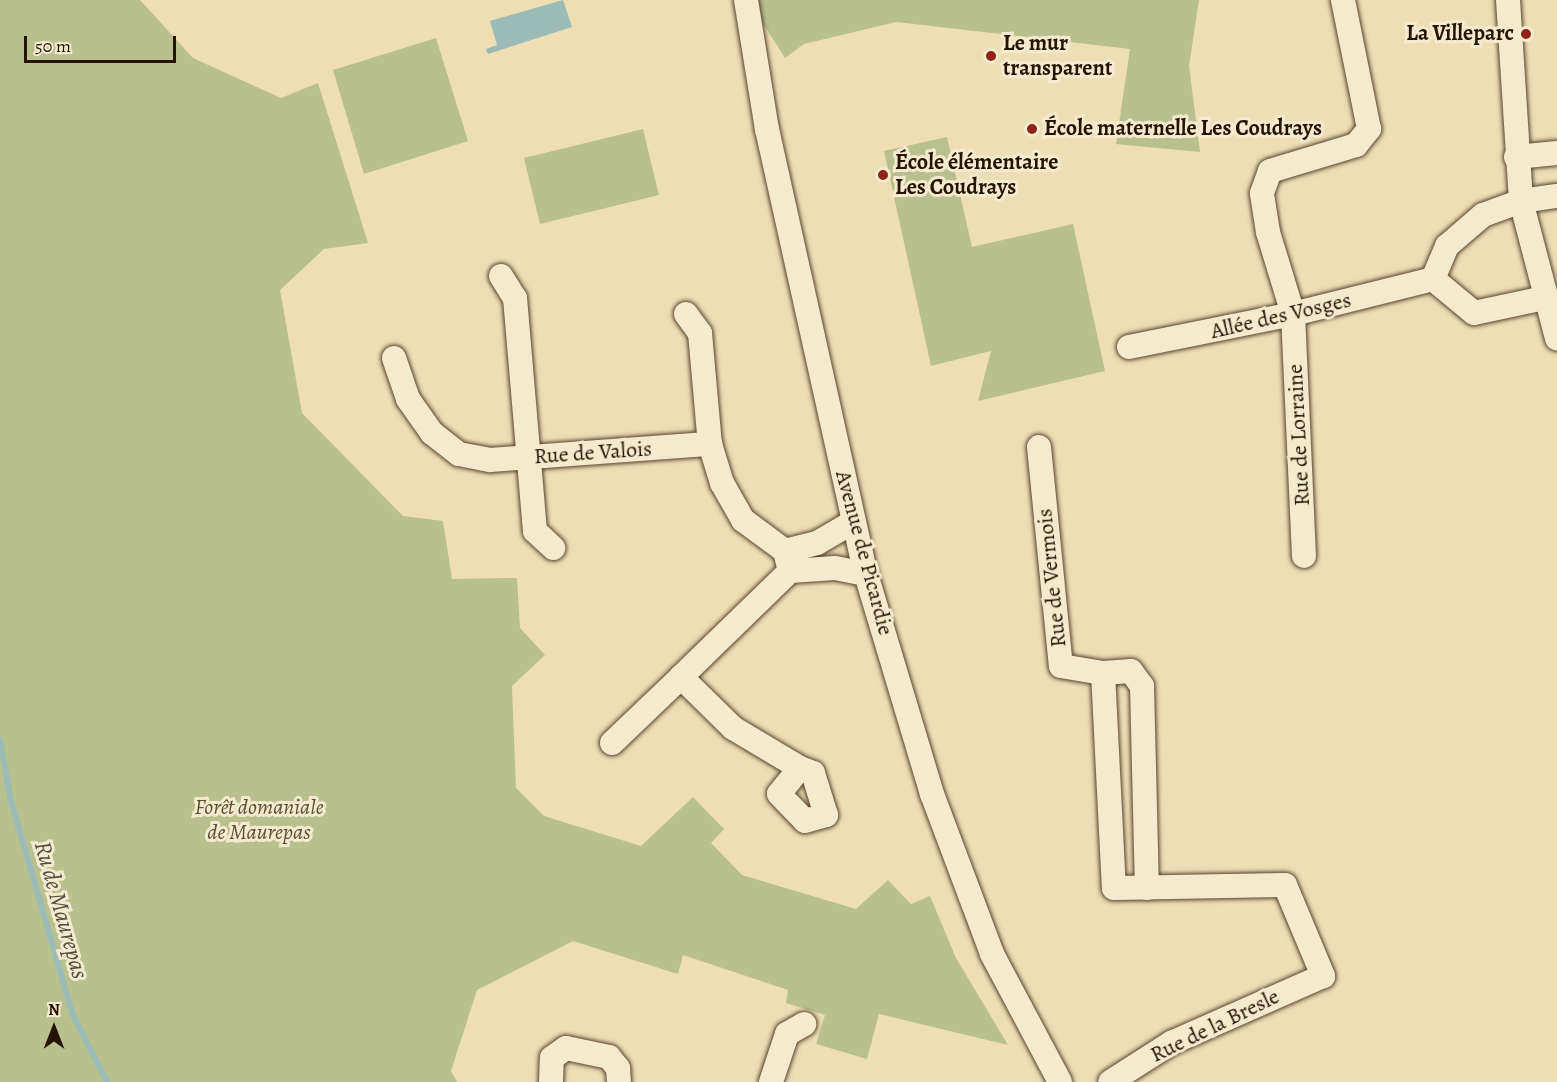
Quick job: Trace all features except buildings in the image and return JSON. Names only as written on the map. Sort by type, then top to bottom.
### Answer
[{"type":"street","name":"Avenue de Picardie","points":[[746,0],[767,129],[866,574],[932,794],[984,932],[1009,991],[1060,1082]]},
{"type":"street","name":"Rue de Lorraine","points":[[1304,556],[1293,314],[1268,232],[1262,193],[1270,171],[1356,145],[1369,129],[1343,0]]},
{"type":"street","points":[[1508,0],[1516,158],[1521,201],[1544,298],[1557,338]]},
{"type":"street","points":[[1516,158],[1557,153]]},
{"type":"street","points":[[1544,298],[1474,314],[1433,279],[1447,246],[1483,215],[1521,201],[1557,196]]},
{"type":"street","points":[[501,276],[515,298],[535,531],[553,548]]},
{"type":"street","name":"Allée des Vosges","points":[[1129,347],[1293,314],[1433,279]]},
{"type":"street","points":[[686,314],[699,333],[710,444],[722,483],[743,520],[788,561],[866,574]]},
{"type":"street","name":"Rue de Valois","points":[[394,358],[408,399],[432,433],[459,454],[490,460],[710,444]]},
{"type":"street","name":"Rue de Vermois","points":[[1040,447],[1061,666],[1103,674],[1131,671],[1142,686],[1148,888]]},
{"type":"street","points":[[612,743],[681,677],[788,561],[853,522]]},
{"type":"street","points":[[1103,674],[1114,888],[1148,888]]},
{"type":"street","points":[[681,677],[733,728],[800,768]]},
{"type":"street","name":"Rue de la Bresle","points":[[1110,1082],[1171,1043],[1323,976],[1285,885],[1148,888]]},
{"type":"street","points":[[771,1082],[787,1034],[804,1024]]},
{"type":"street","points":[[551,1082],[552,1059],[566,1048],[609,1057],[618,1068],[619,1082]]},
{"type":"green space","name":"Forêt domaniale de Maurepas","points":[[0,0],[140,0],[193,58],[281,98],[318,83],[368,243],[324,249],[280,290],[302,413],[403,516],[443,521],[452,579],[517,578],[520,628],[545,655],[512,686],[516,788],[544,816],[641,846],[693,797],[724,829],[711,843],[742,875],[856,909],[888,880],[911,904],[930,896],[956,958],[1008,1045],[879,1014],[867,1059],[816,1044],[825,1015],[786,1003],[788,990],[683,955],[678,974],[573,941],[477,990],[451,1071],[457,1082],[0,1082]]},
{"type":"green space","points":[[756,0],[1199,0],[1189,66],[1200,152],[1116,144],[1130,49],[896,22],[804,44],[785,58],[755,11]]},
{"type":"green space","points":[[436,38],[468,141],[364,174],[333,70]]},
{"type":"green space","points":[[643,129],[659,195],[540,224],[524,158]]},
{"type":"green space","points":[[947,137],[972,247],[1073,224],[1105,371],[978,401],[991,351],[931,366],[884,151]]},
{"type":"water","points":[[563,0],[572,27],[488,54],[486,49],[497,45],[490,21]]},
{"type":"waterway","name":"Ru de Maurepas","points":[[0,740],[11,801],[72,1013],[107,1082]]},
{"type":"place","name":"La Villeparc","points":[[1526,34]]},
{"type":"place","name":"Le mur transparent","points":[[991,56]]},
{"type":"place","name":"École maternelle Les Coudrays","points":[[1032,129]]},
{"type":"place","name":"École élémentaire Les Coudrays","points":[[883,175]]}]
